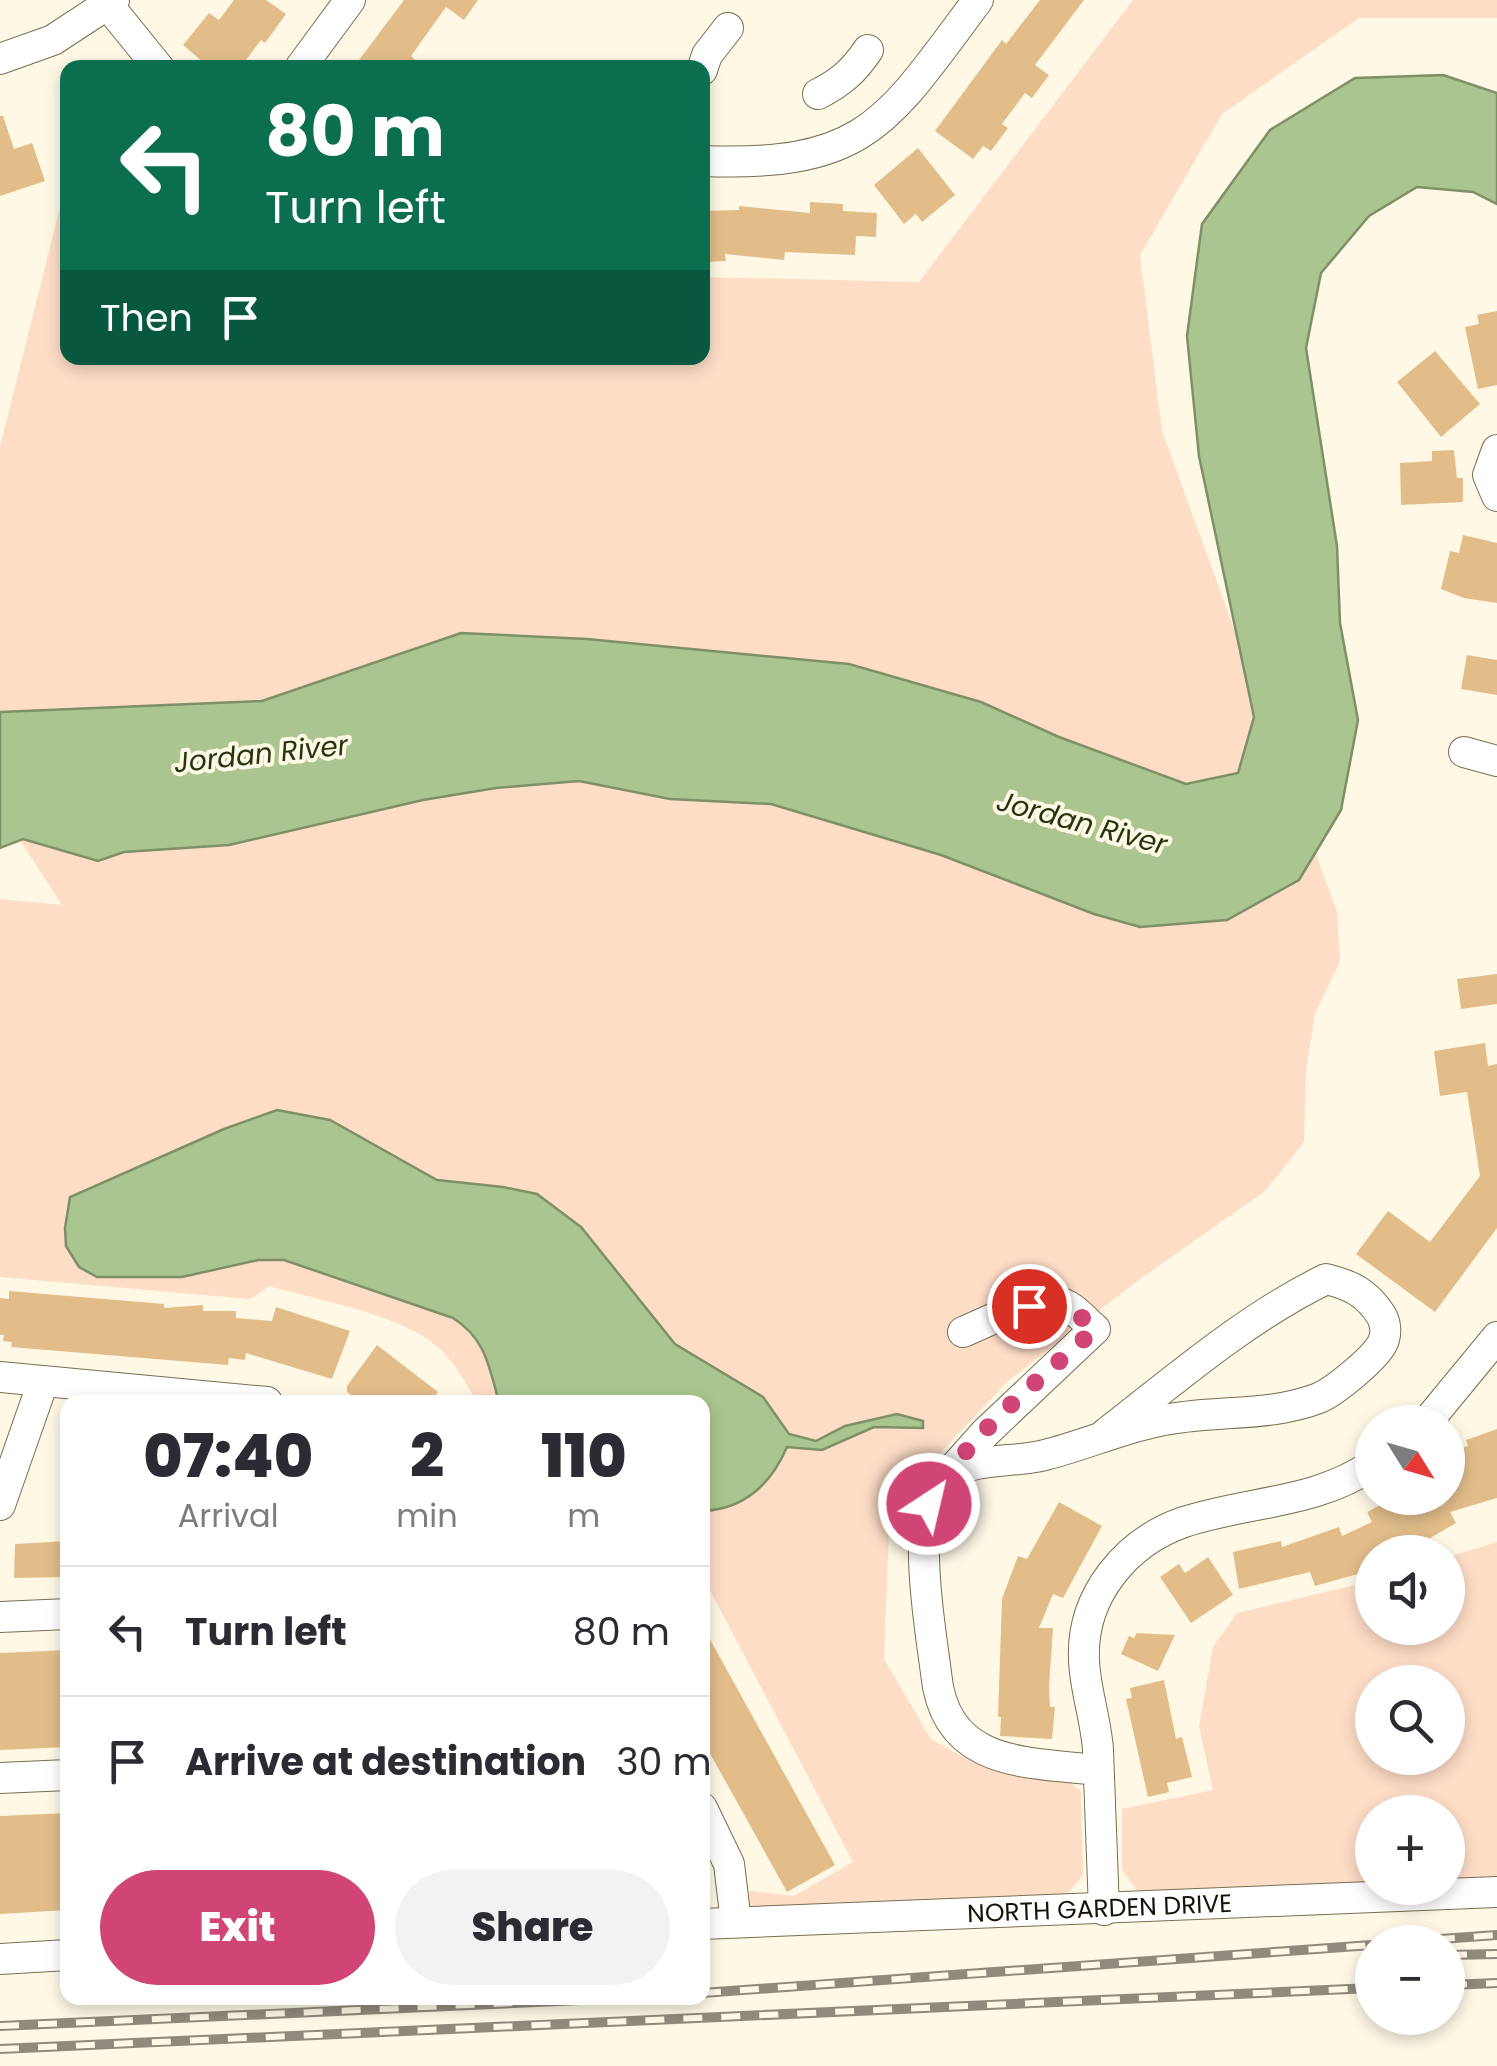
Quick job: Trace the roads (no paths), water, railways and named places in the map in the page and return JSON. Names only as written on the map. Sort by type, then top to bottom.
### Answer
[{"type":"street","points":[[306,60],[350,0]]},
{"type":"street","points":[[710,161],[783,160],[832,150],[862,135],[889,113],[920,78],[978,0]]},
{"type":"street","points":[[0,59],[54,40],[111,3],[153,60]]},
{"type":"street","points":[[705,60],[728,28]]},
{"type":"street","points":[[818,94],[838,84],[868,50]]},
{"type":"street","points":[[1497,450],[1488,474],[1497,496]]},
{"type":"street","points":[[1464,752],[1497,761]]},
{"type":"street","points":[[942,1481],[980,1462],[1044,1456],[1106,1434],[1182,1416],[1270,1412],[1322,1396],[1347,1380],[1383,1344],[1386,1323],[1372,1301],[1352,1286],[1326,1279],[1293,1295],[1212,1351],[1106,1434]]},
{"type":"street","points":[[964,1332],[1029,1306],[1057,1302],[1070,1307],[1095,1329],[985,1433],[942,1481],[929,1504],[924,1532],[925,1585],[942,1707],[953,1727],[994,1756],[1015,1762],[1098,1770]]},
{"type":"street","points":[[1447,1405],[1486,1371],[1497,1336]]},
{"type":"street","points":[[0,1377],[188,1395]]},
{"type":"street","points":[[0,1505],[43,1382]]},
{"type":"street","points":[[1104,1910],[1096,1727],[1084,1662],[1085,1634],[1104,1584],[1122,1560],[1142,1543],[1186,1522],[1302,1497],[1355,1475]]},
{"type":"street","points":[[0,1617],[60,1614]]},
{"type":"street","points":[[0,1778],[60,1775]]},
{"type":"street","points":[[710,1825],[729,1864],[736,1922]]},
{"type":"street","name":"NORTH GARDEN DRIVE","points":[[710,1924],[1497,1892]]},
{"type":"street","points":[[0,1959],[60,1955]]},
{"type":"water","name":"Jordan River","points":[[1443,75],[1497,93],[1497,204],[1473,192],[1417,187],[1369,216],[1321,273],[1306,348],[1337,546],[1340,623],[1358,720],[1341,810],[1299,880],[1227,920],[1140,927],[1094,914],[941,855],[771,804],[670,799],[579,781],[496,788],[423,800],[229,845],[124,852],[98,861],[23,839],[0,848],[0,712],[262,701],[461,633],[587,639],[849,664],[981,702],[1059,737],[1186,784],[1238,773],[1254,717],[1199,456],[1187,336],[1202,224],[1270,130],[1355,78]]},
{"type":"water","points":[[277,1110],[330,1120],[437,1180],[537,1194],[581,1227],[675,1344],[763,1397],[789,1434],[816,1441],[845,1426],[897,1414],[923,1421],[923,1428],[874,1427],[822,1450],[787,1447],[773,1472],[754,1492],[731,1505],[710,1510],[710,1395],[497,1395],[479,1345],[453,1318],[284,1260],[258,1260],[182,1277],[97,1277],[79,1267],[66,1246],[70,1197],[224,1129]]},
{"type":"railway","points":[[1465,1937],[1497,1935]]},
{"type":"railway","points":[[710,1992],[1355,1946]]},
{"type":"railway","points":[[1465,1955],[1497,1954]]},
{"type":"railway","points":[[1465,1984],[1497,1983]]},
{"type":"railway","points":[[0,2049],[1355,1989]]},
{"type":"railway","points":[[0,2026],[470,2005]]}]
